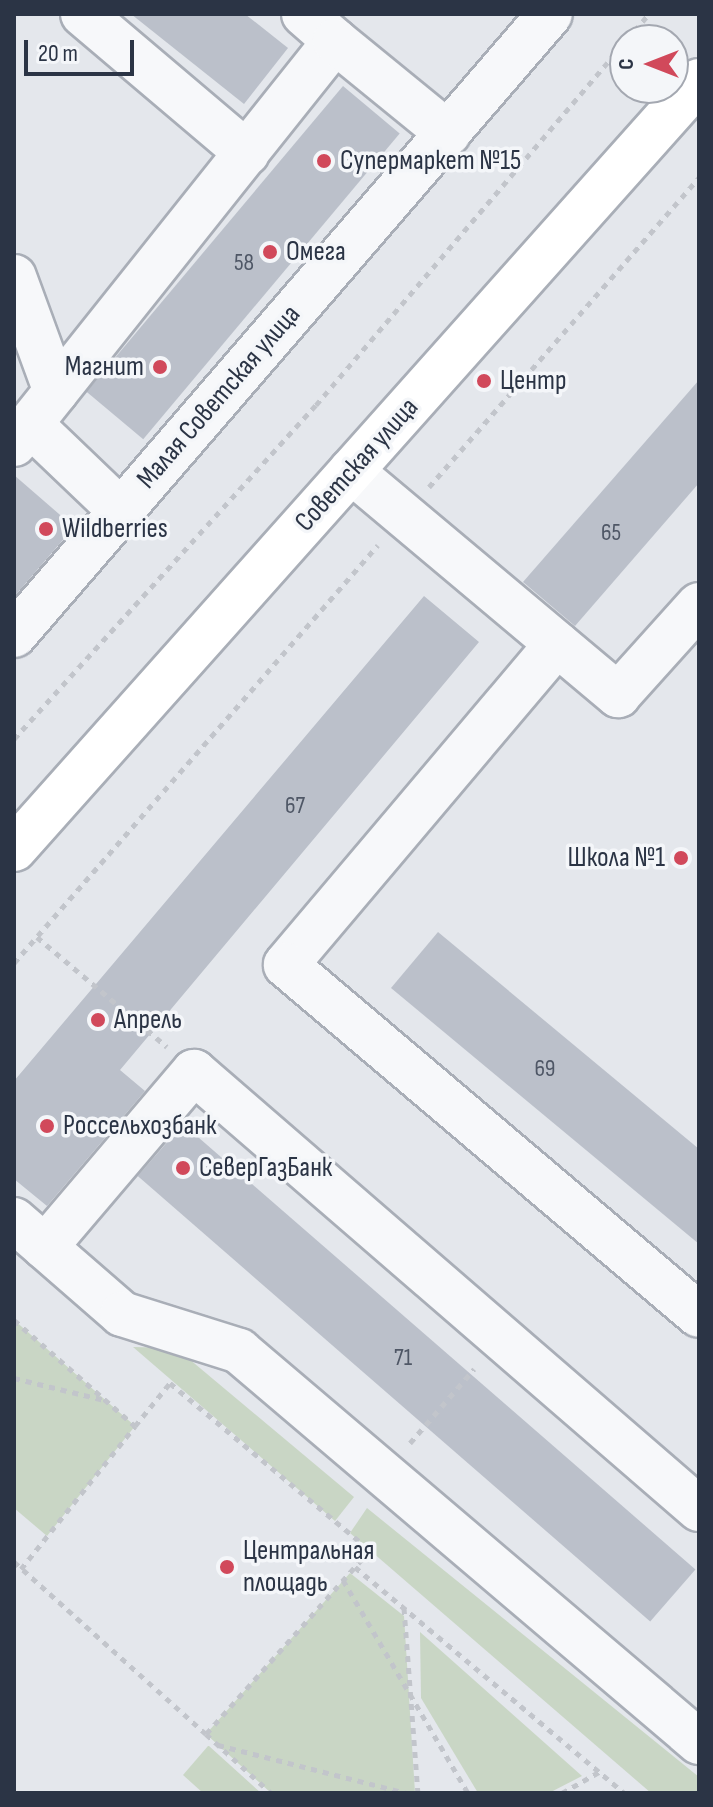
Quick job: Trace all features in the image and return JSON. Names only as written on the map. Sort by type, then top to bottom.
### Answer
[{"type":"main road","name":"Советская улица","points":[[14,849],[698,84]]},
{"type":"street","points":[[83,14],[247,153]]},
{"type":"street","name":"Малая Советская улица","points":[[14,635],[550,14]]},
{"type":"street","points":[[33,420],[247,153],[320,27],[448,133]]},
{"type":"street","points":[[14,277],[33,420],[121,511]]},
{"type":"street","points":[[351,471],[618,695],[699,605]]},
{"type":"street","points":[[557,644],[286,965],[699,1315]]},
{"type":"street","points":[[699,1509],[194,1072],[30,1233],[122,1314],[239,1351],[699,1742]]},
{"type":"path","points":[[14,739],[316,405],[609,61]]},
{"type":"path","points":[[422,494],[699,177]]},
{"type":"path","points":[[14,963],[381,542]]},
{"type":"path","points":[[37,936],[152,1034]]},
{"type":"path","points":[[14,1320],[135,1426]]},
{"type":"path","points":[[383,1473],[501,1338]]},
{"type":"path","points":[[14,1378],[105,1401]]},
{"type":"path","points":[[21,1569],[170,1383],[370,1550],[206,1734]]},
{"type":"path","points":[[14,1562],[271,1793]]},
{"type":"path","points":[[355,1567],[624,1793]]},
{"type":"path","points":[[343,1580],[468,1793]]},
{"type":"path","points":[[404,1608],[418,1793]]},
{"type":"path","points":[[218,1745],[406,1793]]},
{"type":"path","points":[[562,1793],[599,1772]]},
{"type":"green space","points":[[14,1320],[135,1426],[47,1536],[14,1508]]},
{"type":"green space","points":[[133,1347],[176,1348],[354,1497],[335,1521]]},
{"type":"green space","points":[[367,1508],[699,1777],[699,1793],[651,1793],[350,1533]]},
{"type":"green space","points":[[350,1573],[404,1616],[415,1793],[271,1793],[206,1734]]},
{"type":"green space","points":[[420,1632],[582,1776],[549,1793],[478,1793],[421,1698]]},
{"type":"green space","points":[[208,1746],[261,1793],[203,1793],[183,1775]]},
{"type":"building","points":[[131,14],[245,14],[288,48],[244,104]]},
{"type":"building","points":[[343,86],[400,134],[143,439],[87,392]]},
{"type":"building","points":[[699,380],[699,483],[575,626],[523,582]]},
{"type":"building","points":[[14,475],[74,527],[14,597]]},
{"type":"building","points":[[424,596],[479,642],[120,1070],[145,1091],[47,1206],[14,1179],[14,1081]]},
{"type":"building","points":[[438,932],[699,1149],[699,1244],[391,988]]},
{"type":"building","points":[[183,1124],[695,1569],[650,1622],[138,1176]]},
{"type":"place","name":"Супермаркет №15","points":[[324,161]]},
{"type":"place","name":"Омега","points":[[270,252]]},
{"type":"place","name":"Магнит","points":[[160,367]]},
{"type":"place","name":"Центр","points":[[484,381]]},
{"type":"place","name":"Wildberries","points":[[46,529]]},
{"type":"place","name":"Школа №1","points":[[681,858]]},
{"type":"place","name":"Апрель","points":[[98,1020]]},
{"type":"place","name":"Россельхозбанк","points":[[47,1126]]},
{"type":"place","name":"СеверГазБанк","points":[[183,1168]]},
{"type":"place","name":"Центральная площадь","points":[[227,1567]]}]
